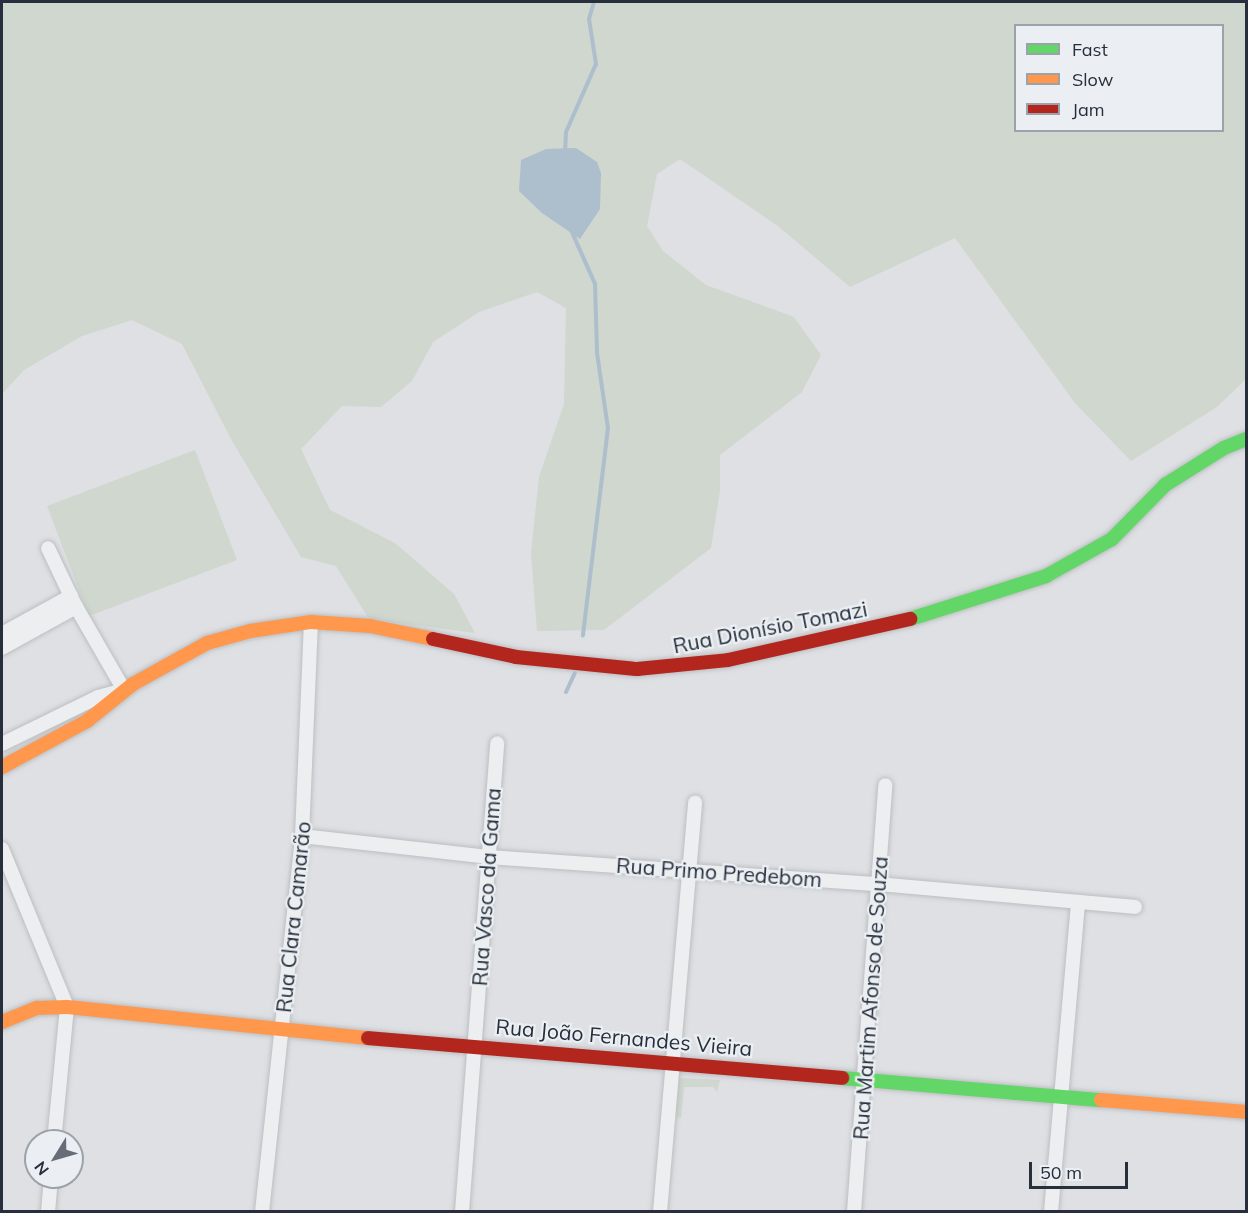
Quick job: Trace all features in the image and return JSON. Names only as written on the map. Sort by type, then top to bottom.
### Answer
[{"type":"street","name":"Rua Dionísio Tomazi","points":[[2,767],[87,721],[124,690],[207,643],[250,631],[311,622],[370,626],[516,657],[637,669],[739,658],[891,626],[1046,576],[1112,539],[1165,485],[1224,448],[1246,439]]},
{"type":"street","points":[[48,548],[74,601],[124,690]]},
{"type":"street","points":[[2,634],[74,601]]},
{"type":"street","points":[[2,648],[74,601]]},
{"type":"street","name":"Rua Clara Camarão","points":[[262,1212],[302,836],[311,622]]},
{"type":"street","name":"Rua Dionísio Tomazi","points":[[2,744],[98,697],[124,690]]},
{"type":"street","name":"Rua Vasco da Gama","points":[[462,1212],[497,743]]},
{"type":"street","name":"Rua Martim Afonso de Souza","points":[[854,1212],[885,785]]},
{"type":"street","points":[[660,1212],[695,802]]},
{"type":"street","name":"Rua Primo Predebom","points":[[302,836],[488,857],[878,884],[1078,904],[1135,907]]},
{"type":"street","points":[[2,849],[67,1007],[55,1129]]},
{"type":"street","points":[[1051,1212],[1078,904]]},
{"type":"street","name":"Rua João Fernandes Vieira","points":[[2,1022],[37,1008],[67,1007],[282,1031],[474,1045],[1246,1112]]},
{"type":"street","points":[[48,1212],[50,1189]]},
{"type":"shaded area","points":[[2,2],[1246,2],[1246,379],[1217,407],[1131,461],[1075,403],[955,238],[850,287],[778,226],[680,159],[657,174],[647,226],[663,251],[706,285],[794,317],[821,355],[802,392],[720,455],[720,491],[711,548],[604,630],[537,631],[531,553],[539,477],[564,404],[566,308],[537,292],[479,312],[433,342],[412,381],[381,407],[342,406],[301,449],[330,510],[395,543],[454,594],[475,633],[369,619],[336,566],[301,557],[231,439],[182,344],[132,320],[82,336],[24,370],[2,394]]},
{"type":"shaded area","points":[[195,450],[237,560],[89,616],[47,506]]},
{"type":"shaded area","points":[[679,1078],[720,1080],[717,1092],[713,1087],[684,1087],[681,1118],[676,1117]]},
{"type":"water","points":[[576,148],[597,162],[601,173],[600,209],[580,239],[542,213],[519,191],[521,160],[546,149]]},
{"type":"waterway","points":[[565,152],[566,132],[596,64],[589,19],[594,2]]},
{"type":"waterway","points":[[571,230],[595,284],[597,353],[608,428],[583,635]]},
{"type":"waterway","points":[[566,692],[575,673]]},
{"type":"traffic: fast","points":[[910,619],[1046,576],[1112,539],[1165,485],[1224,448],[1246,439]]},
{"type":"traffic: fast","points":[[842,1078],[1101,1100]]},
{"type":"traffic: slow","points":[[2,767],[87,721],[133,684],[207,643],[250,631],[311,622],[370,626],[433,639]]},
{"type":"traffic: slow","points":[[2,1022],[37,1008],[67,1007],[368,1038]]},
{"type":"traffic: slow","points":[[1101,1100],[1246,1112]]},
{"type":"traffic: jam","points":[[433,639],[516,657],[637,669],[728,660],[910,619]]},
{"type":"traffic: jam","points":[[368,1038],[842,1078]]}]
